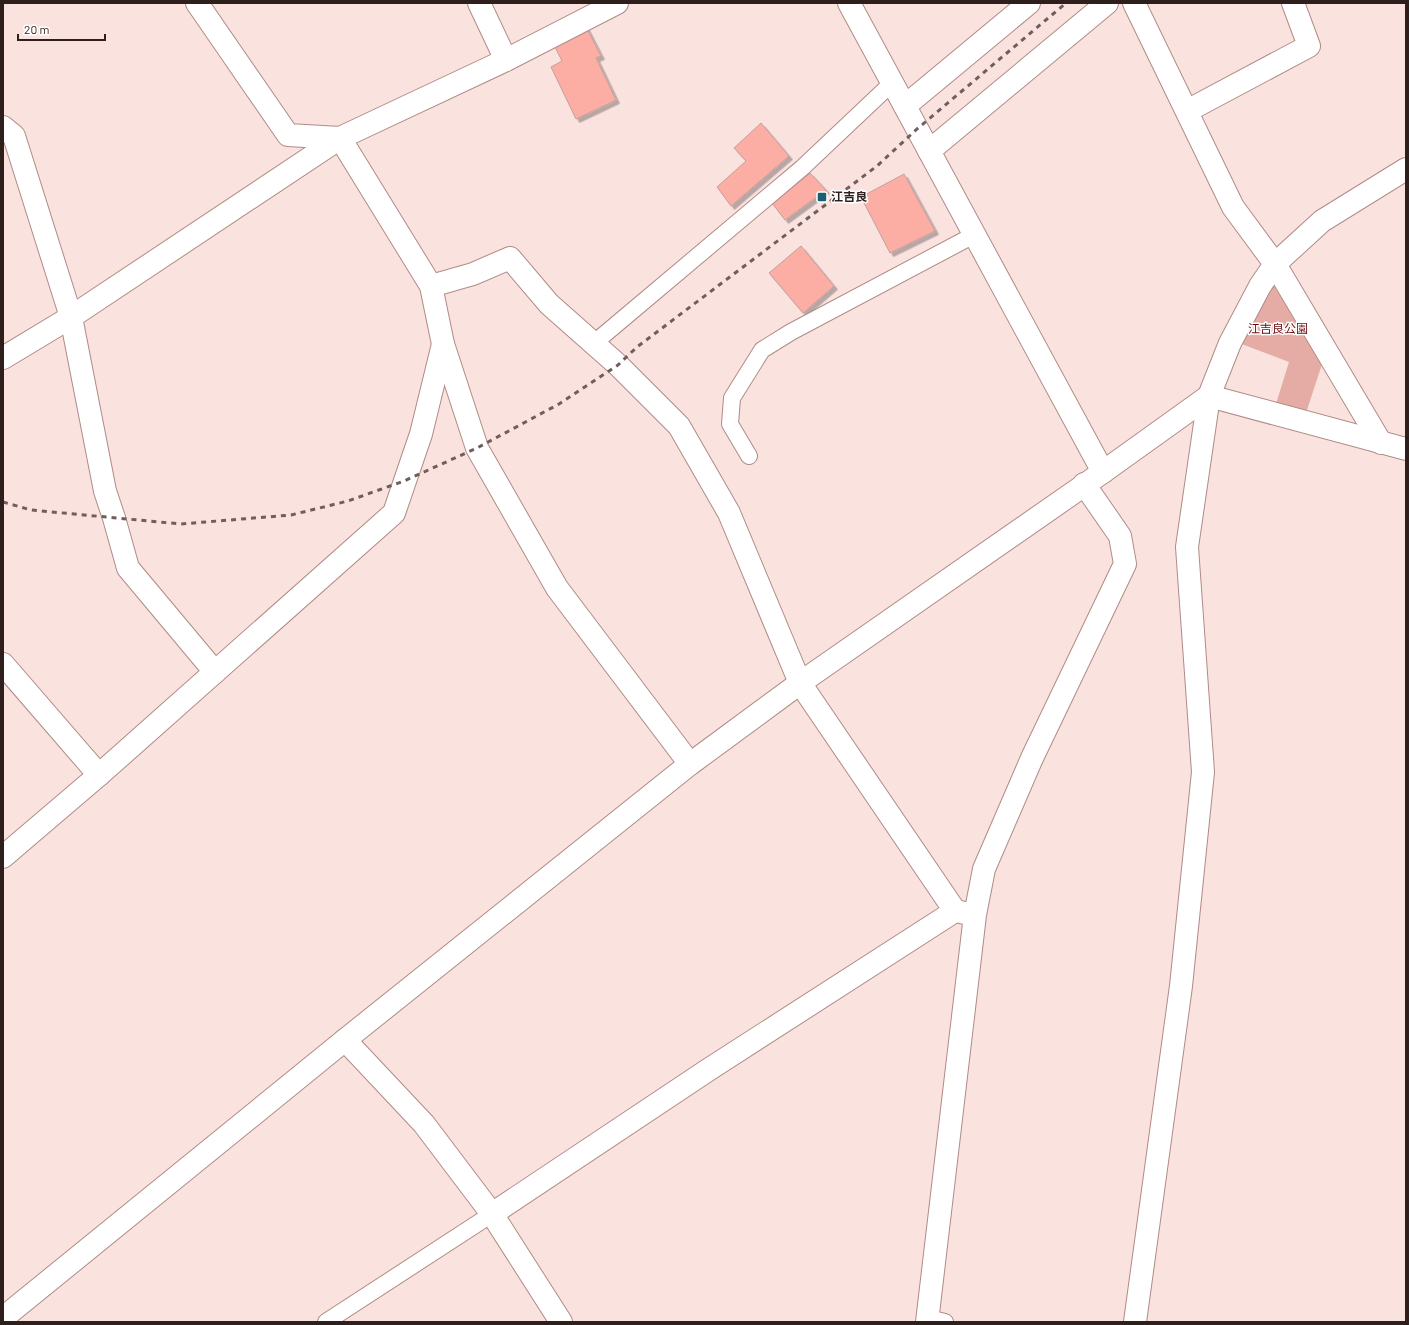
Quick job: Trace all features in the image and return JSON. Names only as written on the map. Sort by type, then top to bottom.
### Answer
[{"type":"street","points":[[197,3],[288,135],[340,138]]},
{"type":"street","points":[[479,3],[506,60]]},
{"type":"street","points":[[3,358],[71,317],[340,138],[506,60],[618,3]]},
{"type":"street","points":[[849,3],[1103,472]]},
{"type":"street","points":[[905,106],[1029,3]]},
{"type":"street","points":[[929,151],[1107,3]]},
{"type":"street","points":[[1134,3],[1233,207],[1275,264],[1381,443]]},
{"type":"street","points":[[1187,112],[1309,46],[1293,3]]},
{"type":"street","points":[[3,127],[14,136],[71,317],[105,491],[128,568],[215,672]]},
{"type":"street","points":[[340,138],[431,286],[443,344],[477,448],[556,588],[690,764]]},
{"type":"street","points":[[1134,1322],[1180,986],[1203,772],[1187,547],[1209,396],[1230,343],[1260,286],[1275,264],[1322,221],[1406,169]]},
{"type":"street","points":[[431,286],[473,274],[510,258],[548,304],[618,365],[679,426],[729,513],[800,683],[965,913]]},
{"type":"street","points":[[3,857],[99,775],[394,514],[421,434],[443,344]]},
{"type":"street","points":[[3,1318],[345,1040],[690,764],[800,683],[1103,472],[1209,396]]},
{"type":"street","points":[[1209,396],[1406,449]]},
{"type":"street","points":[[930,1321],[965,913],[1032,758],[1125,564],[1120,536],[1084,484]]},
{"type":"street","points":[[3,664],[99,775]]},
{"type":"street","points":[[492,1214],[708,1070],[965,913]]},
{"type":"street","points":[[345,1040],[424,1124],[492,1214],[561,1322]]},
{"type":"lane","points":[[593,344],[802,168],[892,83]]},
{"type":"lane","points":[[749,456],[730,424],[732,398],[762,350],[791,332],[974,234]]},
{"type":"lane","points":[[326,1322],[492,1214]]},
{"type":"green space","name":"江吉良公園","points":[[1277,274],[1325,355],[1305,416],[1275,407],[1289,362],[1239,343]]},
{"type":"building","points":[[586,27],[601,56],[596,58],[616,100],[576,119],[551,67],[562,61],[553,43]]},
{"type":"building","points":[[761,123],[789,156],[731,206],[717,187],[746,161],[734,148]]},
{"type":"building","points":[[810,173],[826,190],[785,220],[772,203]]},
{"type":"building","points":[[904,174],[935,231],[890,253],[861,197]]},
{"type":"building","points":[[801,246],[834,286],[803,313],[769,273]]},
{"type":"railway","points":[[3,502],[31,510],[181,524],[291,515],[348,501],[404,481],[477,448],[559,404],[618,365],[637,347],[877,166],[917,129],[1066,3]]},
{"type":"place","name":"江吉良","points":[[822,197]]}]
